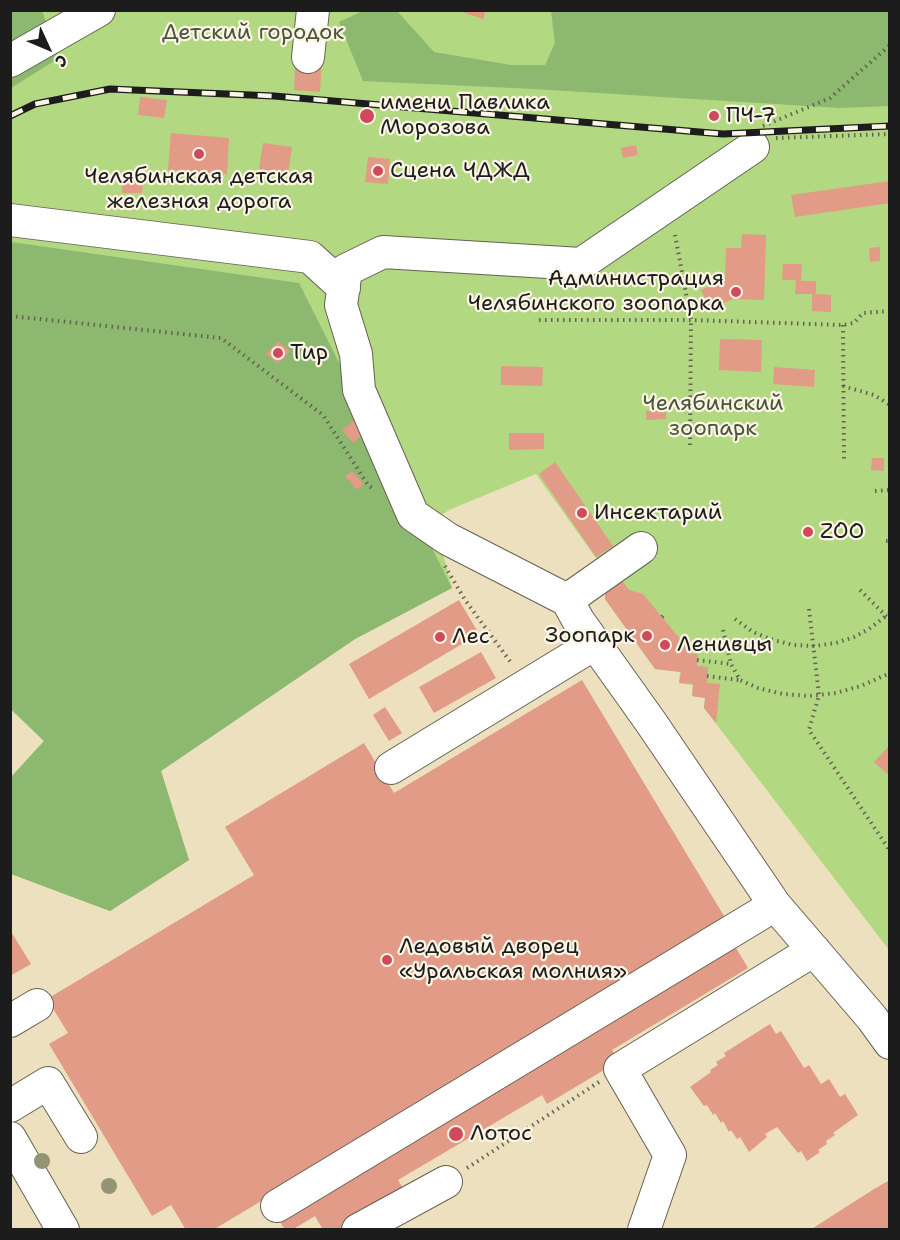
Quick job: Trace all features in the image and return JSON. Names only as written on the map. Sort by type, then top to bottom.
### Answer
[{"type":"street","points":[[10,61],[99,10]]},
{"type":"street","points":[[308,57],[313,10]]},
{"type":"street","points":[[754,143],[581,264],[383,252],[346,270],[341,305],[356,354],[359,390],[413,515],[448,539],[567,600],[775,906],[814,950],[881,1013],[890,1043]]},
{"type":"street","points":[[10,220],[310,257],[344,288]]},
{"type":"street","points":[[567,600],[641,548]]},
{"type":"street","points":[[391,768],[596,644]]},
{"type":"street","points":[[277,1206],[775,906]]},
{"type":"street","points":[[644,1230],[670,1155],[620,1069],[814,950]]},
{"type":"street","points":[[10,1021],[37,1005]]},
{"type":"street","points":[[10,1106],[48,1083],[81,1137]]},
{"type":"street","points":[[13,1147],[63,1230]]},
{"type":"street","points":[[358,1230],[446,1182]]},
{"type":"path","points":[[890,45],[830,98],[766,123],[757,132],[754,143],[890,134]]},
{"type":"path","points":[[675,235],[691,320],[690,446]]},
{"type":"path","points":[[539,320],[691,320],[843,325],[854,323],[863,313],[890,311]]},
{"type":"path","points":[[10,316],[221,338],[323,415],[368,485],[377,491]]},
{"type":"path","points":[[843,325],[844,462]]},
{"type":"path","points":[[843,386],[874,396],[890,405]]},
{"type":"path","points":[[875,491],[890,490]]},
{"type":"path","points":[[442,562],[465,600],[515,669]]},
{"type":"path","points":[[735,619],[753,632],[793,645],[814,646],[836,643],[854,637],[888,616],[860,590]]},
{"type":"path","points":[[809,609],[819,695],[809,730],[888,843],[890,850]]},
{"type":"path","points":[[723,630],[731,664],[740,680]]},
{"type":"path","points":[[697,660],[731,664]]},
{"type":"path","points":[[707,676],[740,680],[758,688],[783,694],[819,695],[861,686],[890,673]]},
{"type":"path","points":[[446,1182],[620,1069]]},
{"type":"green space","points":[[365,10],[397,11],[434,52],[511,65],[545,65],[555,43],[551,11],[889,11],[889,106],[840,108],[363,81],[339,22]]},
{"type":"green space","points":[[10,11],[889,11],[889,950],[704,708],[705,698],[692,696],[693,685],[679,683],[680,672],[655,669],[605,599],[606,572],[536,474],[449,510],[434,520],[452,588],[355,639],[161,771],[189,860],[110,911],[11,874],[11,778],[44,741],[10,709]]},
{"type":"green space","points":[[11,11],[42,11],[59,58],[11,88]]},
{"type":"green space","points":[[11,242],[299,283],[452,588],[355,639],[161,771],[189,860],[110,911],[11,874],[10,778],[44,741],[11,709]]},
{"type":"building","points":[[456,10],[486,10],[483,19]]},
{"type":"building","name":"имени Павлика Морозова","points":[[296,56],[322,58],[320,92],[294,90]]},
{"type":"building","points":[[140,97],[167,100],[164,118],[138,115]]},
{"type":"building","name":"Челябинская детская железная дорога","points":[[171,133],[229,138],[227,174],[168,170]]},
{"type":"building","points":[[263,143],[292,147],[288,174],[259,169]]},
{"type":"building","points":[[636,145],[638,155],[623,158],[621,148]]},
{"type":"building","name":"Сцена ЧДЖД","points":[[368,157],[390,159],[388,184],[365,182]]},
{"type":"building","points":[[123,181],[143,182],[142,193],[122,193]]},
{"type":"building","points":[[890,181],[890,203],[795,217],[791,195]]},
{"type":"building","points":[[742,234],[766,235],[764,300],[733,299],[710,309],[701,290],[725,279],[726,248],[741,248]]},
{"type":"building","points":[[880,247],[880,261],[870,262],[869,248]]},
{"type":"building","points":[[783,264],[802,264],[801,281],[816,281],[816,294],[831,295],[831,312],[812,311],[812,294],[795,294],[796,280],[782,280]]},
{"type":"building","points":[[720,339],[762,340],[761,372],[719,370]]},
{"type":"building","name":"Тир","points":[[278,341],[290,351],[278,364],[266,354]]},
{"type":"building","points":[[501,366],[543,367],[542,386],[501,385]]},
{"type":"building","points":[[774,367],[815,370],[814,387],[773,384]]},
{"type":"building","points":[[646,411],[666,411],[666,419],[646,420]]},
{"type":"building","points":[[354,420],[365,432],[353,443],[342,430]]},
{"type":"building","points":[[509,433],[544,433],[544,449],[509,450]]},
{"type":"building","points":[[872,458],[884,458],[884,471],[871,470]]},
{"type":"building","points":[[555,462],[613,546],[596,557],[539,474]]},
{"type":"building","points":[[352,471],[364,484],[357,490],[345,476]]},
{"type":"building","points":[[616,573],[629,590],[643,594],[681,640],[689,641],[687,653],[698,654],[697,666],[708,667],[707,683],[720,684],[716,723],[704,708],[705,698],[692,696],[693,684],[679,683],[681,672],[655,669],[605,599],[605,582]]},
{"type":"building","points":[[459,600],[479,634],[369,699],[349,664]]},
{"type":"building","points":[[481,652],[496,678],[434,713],[419,687]]},
{"type":"building","name":"Ледовый дворец «Уральская молния»","points":[[582,680],[727,921],[213,1230],[186,1230],[171,1205],[152,1216],[49,1044],[68,1033],[47,999],[254,875],[225,827],[364,743],[394,793]]},
{"type":"building","points":[[385,707],[402,733],[389,741],[373,715]]},
{"type":"building","points":[[890,745],[890,771],[887,774],[874,762]]},
{"type":"building","points":[[10,930],[31,964],[10,976]]},
{"type":"building","points":[[733,943],[748,968],[612,1050],[619,1061],[547,1104],[542,1095],[398,1180],[404,1190],[338,1230],[323,1230],[315,1216],[292,1230],[285,1230],[276,1215]]},
{"type":"building","points":[[770,1024],[776,1034],[781,1031],[804,1068],[809,1065],[821,1084],[829,1079],[840,1097],[845,1094],[858,1115],[833,1133],[835,1135],[818,1150],[820,1152],[807,1161],[801,1151],[798,1153],[777,1127],[765,1134],[767,1137],[749,1152],[740,1137],[737,1139],[731,1130],[729,1132],[723,1121],[721,1123],[707,1105],[704,1106],[690,1087],[718,1065],[716,1062],[726,1056],[724,1053]]},
{"type":"building","points":[[890,1180],[890,1230],[810,1230],[874,1189]]},
{"type":"railway","points":[[10,116],[35,104],[110,89],[274,96],[723,134],[890,126]]},
{"type":"place","name":"имени Павлика Морозова","points":[[367,116]]},
{"type":"place","name":"ПЧ-7","points":[[714,116]]},
{"type":"place","name":"Челябинская детская железная дорога","points":[[199,154]]},
{"type":"place","name":"Сцена ЧДЖД","points":[[378,171]]},
{"type":"place","name":"Администрация Челябинского зоопарка","points":[[736,292]]},
{"type":"place","name":"Тир","points":[[278,353]]},
{"type":"place","name":"Инсектарий","points":[[582,513]]},
{"type":"place","name":"ZOO","points":[[808,532]]},
{"type":"place","name":"Зоопарк","points":[[647,636]]},
{"type":"place","name":"Лес","points":[[440,637]]},
{"type":"place","name":"Ленивцы","points":[[665,645]]},
{"type":"place","name":"Ледовый дворец «Уральская молния»","points":[[387,960]]},
{"type":"place","name":"Лотос","points":[[456,1134]]},
{"type":"park label","name":"Детский городок","points":[[253,33]]},
{"type":"park label","name":"Челябинский зоопарк","points":[[713,416]]}]
